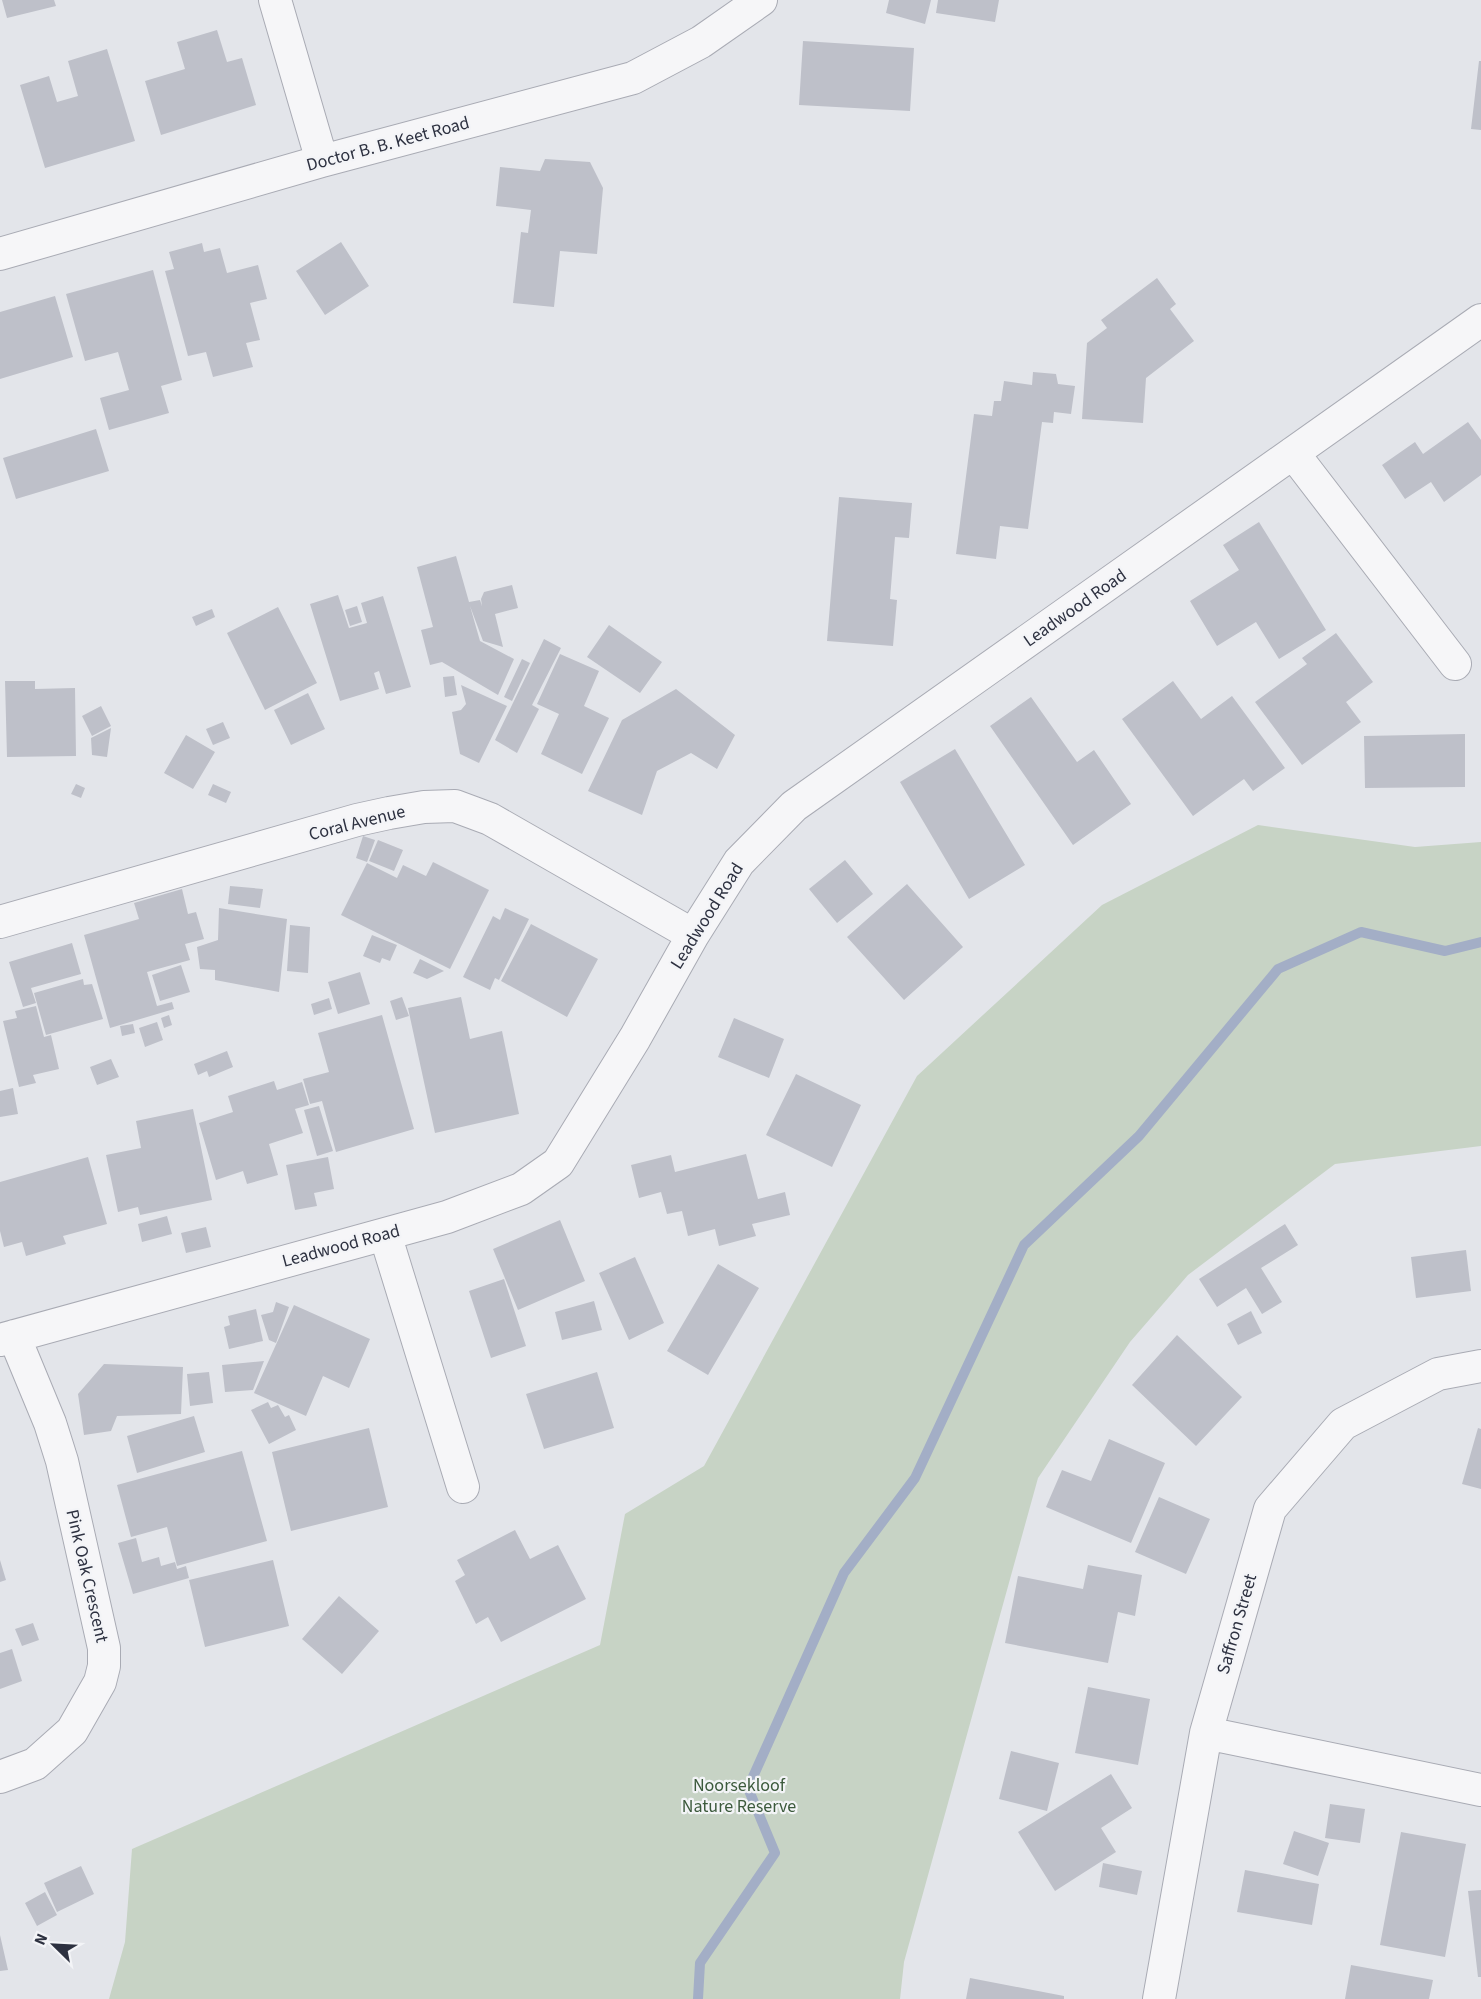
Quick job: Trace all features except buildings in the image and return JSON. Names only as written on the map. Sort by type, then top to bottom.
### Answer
[{"type":"street","points":[[275,0],[322,161]]},
{"type":"street","name":"Doctor B. B. Keet Road","points":[[0,254],[322,161],[633,78],[701,42],[760,0]]},
{"type":"street","name":"Leadwood Road","points":[[7,1338],[447,1217],[521,1189],[558,1162],[635,1038],[693,934],[739,862],[794,806],[1481,320]]},
{"type":"street","points":[[1293,453],[1455,664]]},
{"type":"street","name":"Coral Avenue","points":[[0,922],[357,820],[424,807],[455,806],[489,819],[693,934]]},
{"type":"street","points":[[385,1234],[463,1488]]},
{"type":"street","name":"Pink Oak Crescent","points":[[0,1777],[35,1764],[72,1731],[100,1682],[104,1666],[104,1648],[62,1461],[50,1423],[7,1338]]},
{"type":"street","name":"Saffron Street","points":[[1159,1999],[1206,1733],[1270,1509],[1343,1424],[1438,1374],[1481,1366]]},
{"type":"street","points":[[1206,1733],[1481,1790]]},
{"type":"green space","name":"Noorsekloof Nature Reserve","points":[[1258,825],[1415,847],[1481,842],[1481,1146],[1335,1164],[1188,1275],[1130,1342],[1038,1478],[904,1962],[900,1999],[109,1999],[125,1942],[132,1849],[600,1645],[625,1514],[704,1466],[917,1076],[1102,905]]},
{"type":"waterway","points":[[698,1999],[700,1963],[775,1853],[748,1788],[844,1573],[915,1478],[1024,1245],[1139,1136],[1278,969],[1361,932],[1445,951],[1481,942]]}]
